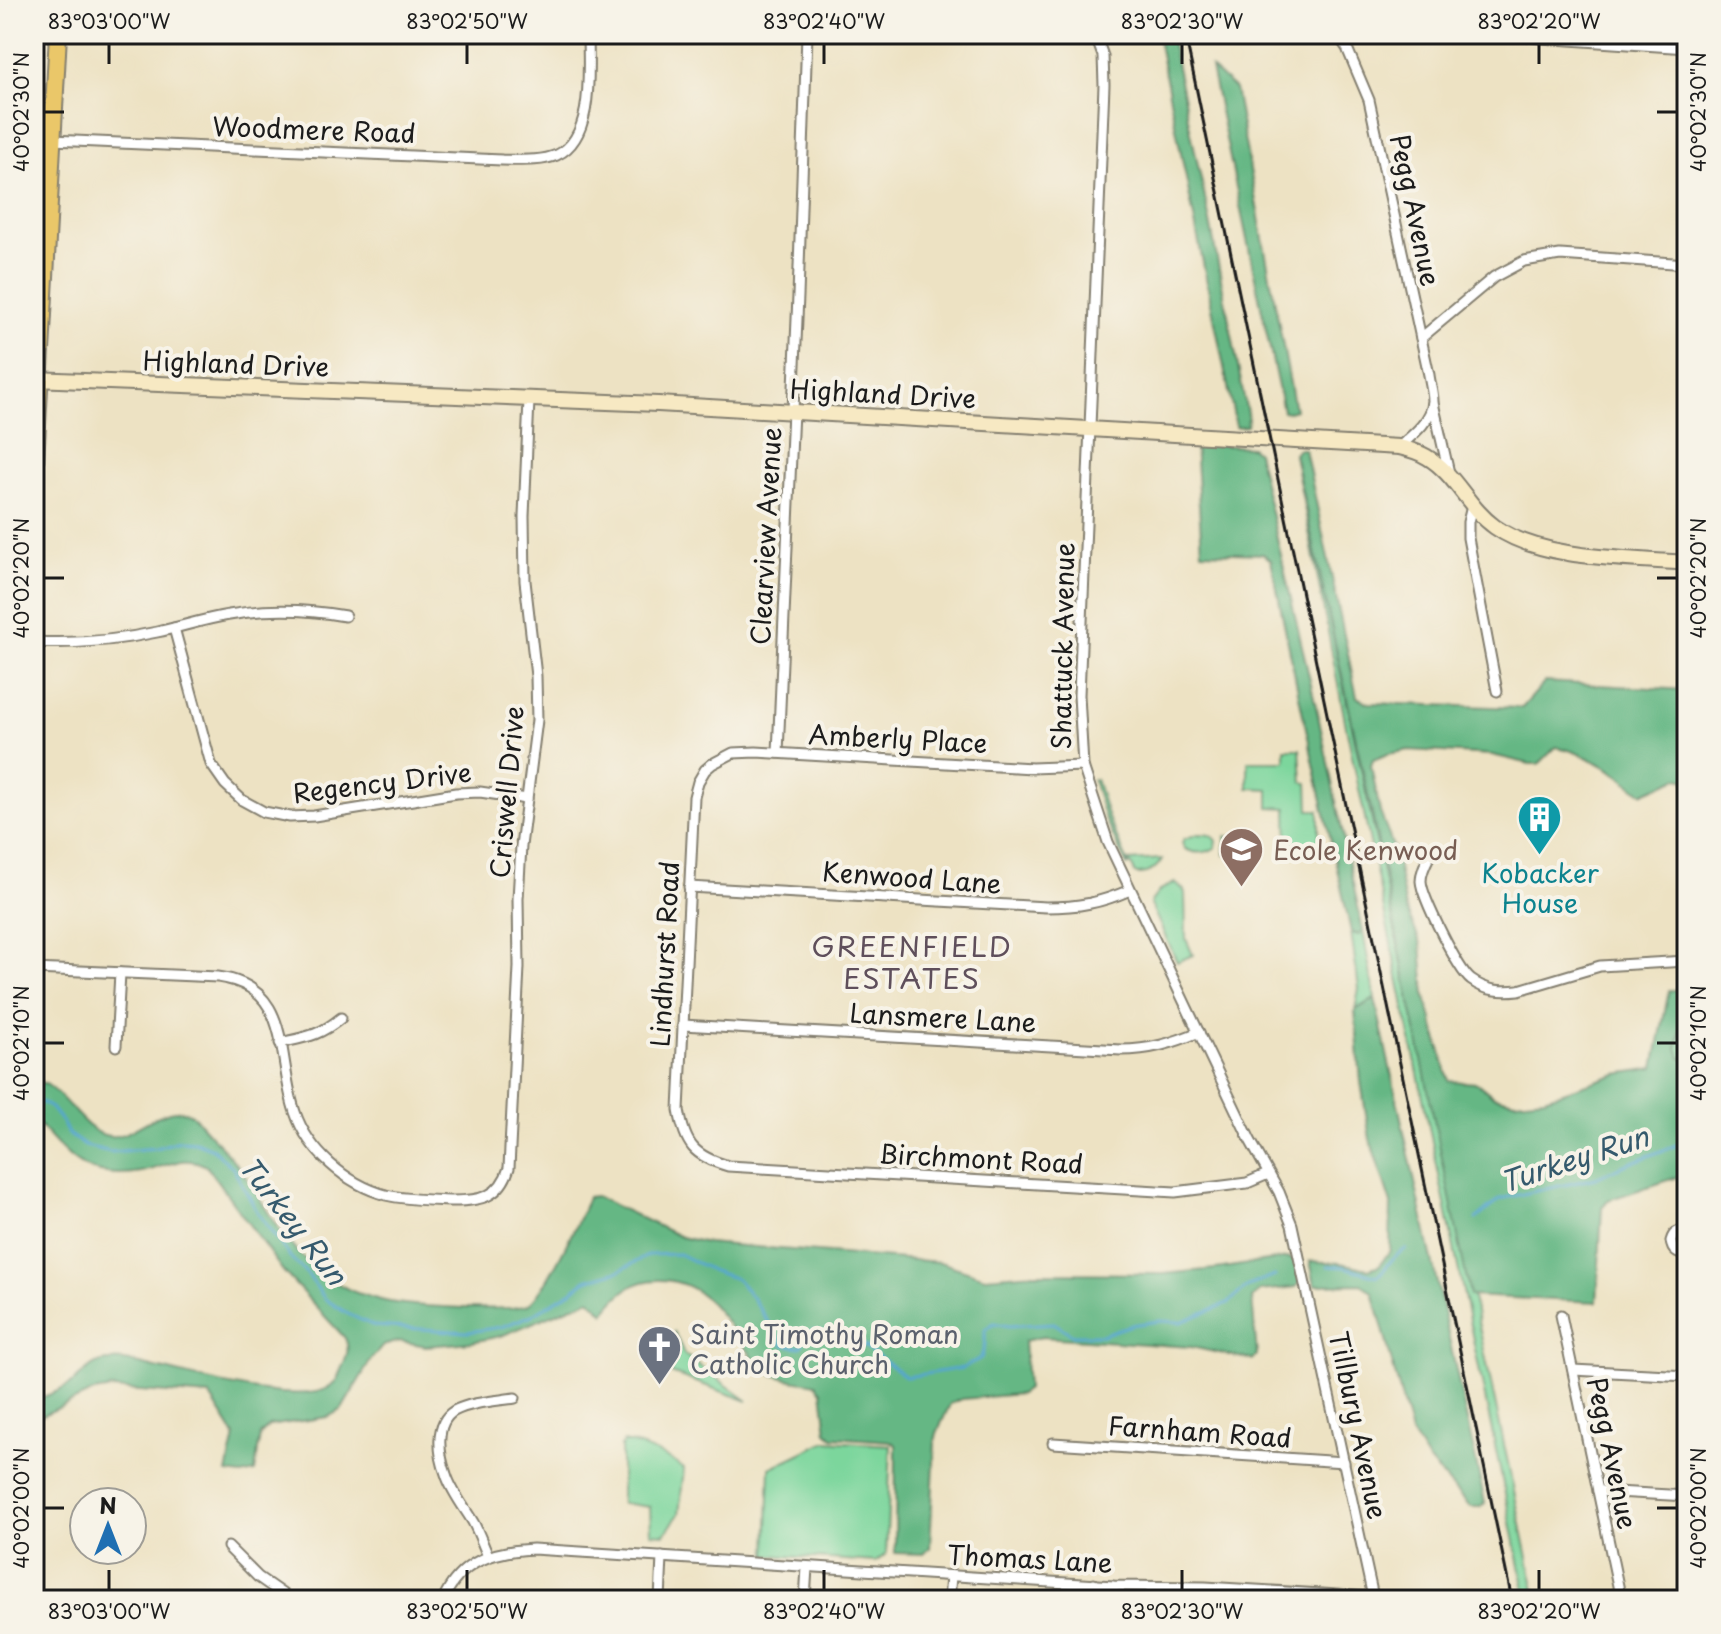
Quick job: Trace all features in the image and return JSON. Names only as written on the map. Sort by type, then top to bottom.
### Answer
[{"type":"main road","points":[[34,482],[37,379],[58,34]]},
{"type":"street","name":"Woodmere Road","points":[[52,140],[502,160],[542,159],[570,146],[584,119],[588,34]]},
{"type":"street","name":"Clearview Avenue","points":[[778,753],[807,34]]},
{"type":"street","name":"Shattuck Avenue","points":[[1095,34],[1103,56],[1104,85],[1079,695],[1083,766],[1108,842],[1250,1140],[1279,1192],[1301,1261]]},
{"type":"street","name":"Pegg Avenue","points":[[1337,34],[1347,48],[1369,100],[1450,477]]},
{"type":"street","points":[[1518,34],[1687,48]]},
{"type":"street","points":[[1421,338],[1494,277],[1524,261],[1560,255],[1687,264]]},
{"type":"street","name":"Highland Drive","points":[[37,379],[792,412],[1399,447],[1427,457],[1450,477],[1472,506],[1497,528],[1518,540],[1580,554],[1687,563]]},
{"type":"street","name":"Criswell Drive","points":[[280,1043],[295,1112],[316,1149],[331,1166],[356,1182],[386,1195],[424,1200],[484,1198],[500,1187],[509,1168],[519,967],[521,846],[537,720],[536,676],[525,581],[524,516],[529,400]]},
{"type":"street","points":[[1399,447],[1426,420],[1433,403]]},
{"type":"street","points":[[1472,506],[1468,538],[1497,691]]},
{"type":"street","points":[[34,642],[107,640],[262,611],[312,610],[345,616]]},
{"type":"street","name":"Regency Drive","points":[[174,628],[211,764],[225,784],[242,800],[264,812],[290,817],[314,816],[468,792],[527,799]]},
{"type":"street","name":"Amberly Place","points":[[712,764],[733,753],[778,753],[1032,768],[1083,766]]},
{"type":"street","name":"Lindhurst Road","points":[[693,1149],[682,1131],[679,1110],[689,887],[694,797],[698,782],[712,764]]},
{"type":"street","points":[[1432,851],[1422,877],[1428,904],[1466,976],[1483,987],[1519,990],[1600,966],[1687,961]]},
{"type":"street","name":"Kenwood Lane","points":[[689,887],[1046,907],[1091,904],[1130,890]]},
{"type":"street","points":[[34,969],[218,977],[244,983],[270,1007],[280,1043],[327,1030],[341,1018]]},
{"type":"street","points":[[116,1046],[120,973]]},
{"type":"street","name":"Lansmere Lane","points":[[683,1025],[1121,1050],[1152,1048],[1199,1032]]},
{"type":"street","name":"Birchmont Road","points":[[693,1149],[709,1160],[728,1166],[1175,1192],[1247,1183],[1268,1174]]},
{"type":"street","points":[[1687,1231],[1675,1233],[1671,1241],[1677,1253],[1687,1254]]},
{"type":"street","name":"Tillbury Avenue","points":[[1301,1261],[1373,1597]]},
{"type":"street","name":"Pegg Avenue","points":[[1561,1315],[1621,1600]]},
{"type":"street","points":[[1573,1370],[1687,1376]]},
{"type":"street","points":[[443,1600],[452,1582],[488,1556],[446,1475],[442,1455],[442,1424],[453,1412],[467,1406],[515,1398]]},
{"type":"street","name":"Farnham Road","points":[[1053,1443],[1344,1462]]},
{"type":"street","points":[[1598,1491],[1687,1496]]},
{"type":"street","points":[[228,1547],[258,1577],[291,1600]]},
{"type":"street","name":"Thomas Lane","points":[[488,1556],[502,1551],[533,1549],[1243,1595],[1420,1600]]},
{"type":"street","points":[[660,1600],[662,1557]]},
{"type":"street","points":[[805,1600],[807,1567]]},
{"type":"street","points":[[949,1600],[951,1576]]},
{"type":"street","points":[[1093,1600],[1094,1584]]},
{"type":"green space","points":[[1157,34],[1170,34],[1208,212],[1248,418],[1247,426],[1236,427]]},
{"type":"green space","points":[[1211,68],[1235,89],[1295,410],[1288,412],[1283,411]]},
{"type":"green space","points":[[1195,444],[1251,447],[1257,452],[1318,715],[1363,931],[1358,935],[1351,932],[1271,560],[1263,554],[1202,552]]},
{"type":"green space","points":[[1298,449],[1305,449],[1357,697],[1369,703],[1522,708],[1545,682],[1687,690],[1687,783],[1678,778],[1644,793],[1596,762],[1556,747],[1539,764],[1492,755],[1409,750],[1373,760],[1371,766],[1380,812],[1395,852],[1406,909],[1421,944],[1425,994],[1449,1081],[1477,1083],[1493,1096],[1515,1101],[1545,1098],[1617,1074],[1654,1068],[1669,990],[1683,990],[1687,996],[1677,1048],[1680,1057],[1687,1060],[1687,1174],[1608,1200],[1602,1207],[1597,1302],[1470,1296],[1373,819],[1294,454]]},
{"type":"green space","points":[[1294,454],[1537,1600],[1527,1600],[1347,731]]},
{"type":"green space","points":[[1285,749],[1300,749],[1302,782],[1308,783],[1309,810],[1319,810],[1319,849],[1301,848],[1300,856],[1288,856],[1287,808],[1269,807],[1269,789],[1248,788],[1248,761],[1285,761]]},
{"type":"green space","points":[[1096,779],[1127,866],[1105,819],[1093,780]]},
{"type":"green space","points":[[1198,834],[1213,837],[1217,841],[1216,847],[1201,852],[1185,849],[1184,839]]},
{"type":"green space","points":[[1248,836],[1248,855],[1225,855],[1225,837]]},
{"type":"green space","points":[[1162,859],[1151,871],[1140,874],[1136,874],[1129,861]]},
{"type":"green space","points":[[1175,883],[1185,893],[1186,939],[1193,955],[1177,962],[1150,903],[1160,890]]},
{"type":"green space","points":[[1363,931],[1375,999],[1355,1010],[1359,989],[1351,932],[1358,935]]},
{"type":"green space","points":[[1375,999],[1485,1503],[1480,1507],[1470,1507],[1427,1459],[1411,1433],[1373,1292],[1361,1284],[1315,1285],[1310,1261],[1368,1269],[1380,1265],[1390,1250],[1391,1204],[1370,1139],[1355,1010]]},
{"type":"green space","points":[[1687,1002],[1687,1060],[1680,1057],[1677,1048]]},
{"type":"green space","points":[[34,1080],[46,1084],[92,1128],[109,1136],[118,1136],[171,1112],[192,1114],[238,1166],[294,1249],[345,1288],[391,1302],[486,1308],[529,1304],[552,1271],[588,1197],[595,1196],[681,1237],[707,1243],[940,1262],[985,1277],[1034,1273],[1164,1274],[1288,1258],[1297,1261],[1300,1282],[1296,1287],[1260,1291],[1252,1298],[1257,1355],[1252,1360],[1191,1347],[1042,1337],[1024,1341],[1027,1389],[1020,1394],[962,1399],[950,1404],[935,1442],[930,1548],[924,1554],[895,1553],[896,1445],[890,1441],[833,1437],[827,1432],[822,1391],[816,1384],[785,1379],[768,1372],[704,1297],[677,1282],[642,1282],[627,1289],[604,1313],[590,1299],[501,1336],[426,1346],[400,1341],[383,1346],[372,1358],[342,1409],[328,1417],[269,1426],[260,1435],[255,1472],[242,1475],[227,1473],[235,1436],[210,1396],[112,1389],[94,1392],[34,1419],[34,1401],[68,1386],[96,1364],[114,1361],[270,1392],[314,1392],[330,1387],[336,1381],[347,1352],[345,1338],[283,1271],[207,1167],[183,1161],[120,1174],[85,1167],[64,1152],[34,1119]]},
{"type":"green space","points":[[674,1331],[684,1354],[748,1401],[671,1373]]},
{"type":"green space","points":[[826,1441],[891,1445],[886,1554],[876,1562],[767,1555],[770,1468]]},
{"type":"green space","points":[[624,1442],[656,1452],[684,1469],[679,1514],[665,1534],[651,1533],[650,1507],[621,1503],[621,1446]]},
{"type":"waterway","name":"Turkey Run","points":[[41,1102],[51,1108],[68,1134],[85,1146],[111,1152],[156,1148],[179,1141],[195,1142],[213,1149],[233,1168],[258,1213],[325,1299],[374,1326],[468,1332],[501,1327],[532,1315],[586,1280],[619,1271],[649,1255],[679,1254],[737,1279],[783,1345],[801,1347],[805,1337],[813,1330],[834,1333],[858,1341],[906,1377],[963,1368],[981,1358],[985,1330],[994,1323],[1009,1326],[1054,1323],[1073,1335],[1102,1335],[1131,1325],[1181,1322],[1228,1303],[1248,1286],[1275,1276]]},
{"type":"waterway","name":"Turkey Run","points":[[1476,1219],[1500,1199],[1596,1178],[1687,1141]]},
{"type":"waterway","name":"Turkey Run","points":[[1328,1266],[1377,1276],[1396,1255],[1406,1249]]},
{"type":"railway","points":[[1185,34],[1512,1600]]},
{"type":"place","name":"Kobacker House","points":[[1540,856]]},
{"type":"place","name":"Ecole Kenwood","points":[[1242,888]]},
{"type":"place","name":"Saint Timothy Roman Catholic Church","points":[[659,1387]]},
{"type":"district","name":"GREENFIELD ESTATES","points":[[912,961]]}]
